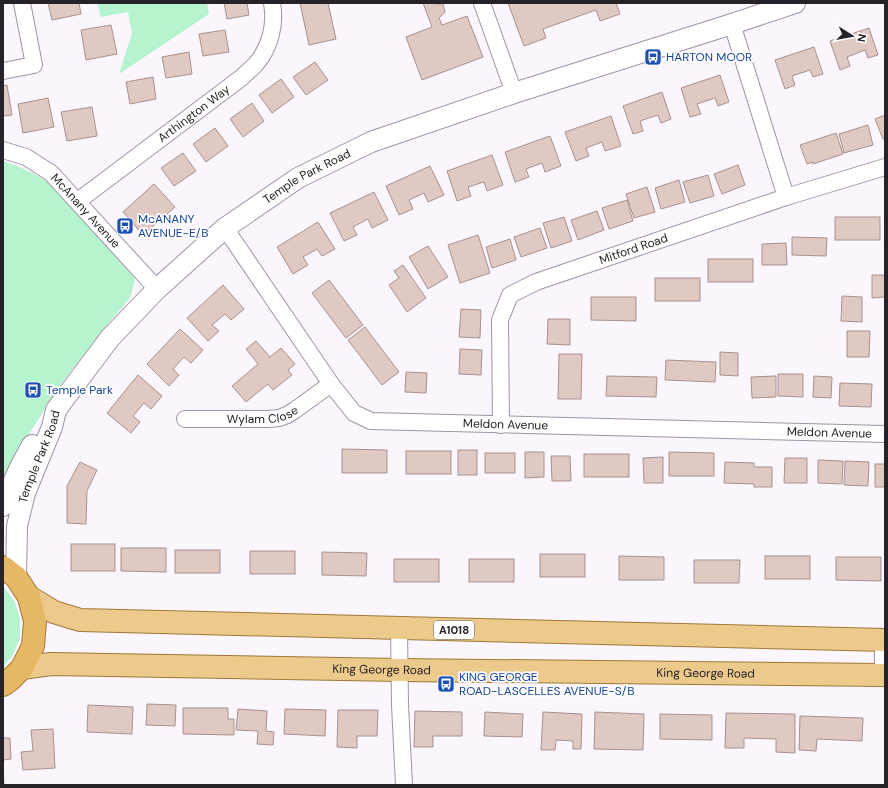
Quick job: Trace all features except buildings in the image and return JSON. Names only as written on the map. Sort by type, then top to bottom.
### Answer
[{"type":"highway","points":[[3,685],[22,668],[33,646],[35,621],[29,597],[10,572]]},
{"type":"main road","name":"A1018","points":[[29,597],[54,612],[80,620],[884,640]]},
{"type":"main road","name":"King George Road","points":[[22,668],[51,664],[400,670],[884,675]]},
{"type":"street","points":[[3,71],[34,65],[22,3]]},
{"type":"street","name":"Arthington Way","points":[[78,201],[241,78],[256,64],[267,47],[272,30],[272,3]]},
{"type":"street","points":[[482,3],[514,93]]},
{"type":"street","name":"Temple Park Road","points":[[10,572],[17,526],[25,493],[52,427],[56,410],[110,338],[157,289],[224,228],[298,178],[371,142],[514,93],[795,3]]},
{"type":"street","points":[[732,24],[786,197]]},
{"type":"street","name":"McAnany Avenue","points":[[3,150],[26,157],[51,173],[157,289]]},
{"type":"street","name":"Mitford Road","points":[[502,425],[500,320],[510,295],[536,282],[786,197],[885,167]]},
{"type":"street","name":"Meldon Avenue","points":[[224,228],[331,384],[354,413],[371,421],[885,434]]},
{"type":"street","name":"Wylam Close","points":[[185,419],[279,418],[295,410],[331,384]]},
{"type":"street","points":[[3,506],[20,467],[44,424],[56,410]]},
{"type":"street","points":[[399,628],[400,705],[404,785]]},
{"type":"street","points":[[884,640],[884,675]]},
{"type":"green space","points":[[97,3],[207,3],[209,14],[119,74],[132,33],[128,12],[101,17]]},
{"type":"green space","points":[[3,161],[29,171],[52,185],[130,270],[134,277],[134,284],[130,298],[101,332],[61,384],[46,407],[23,444],[3,488]]},
{"type":"green space","points":[[3,586],[15,602],[20,619],[20,638],[13,655],[3,667]]},
{"type":"place","name":"HARTON MOOR","points":[[653,57]]},
{"type":"place","name":"McANANY AVENUE-E/B","points":[[125,226]]},
{"type":"place","name":"Temple Park","points":[[33,390]]},
{"type":"place","name":"KING GEORGE ROAD-LASCELLES AVENUE-S/B","points":[[446,684]]}]
